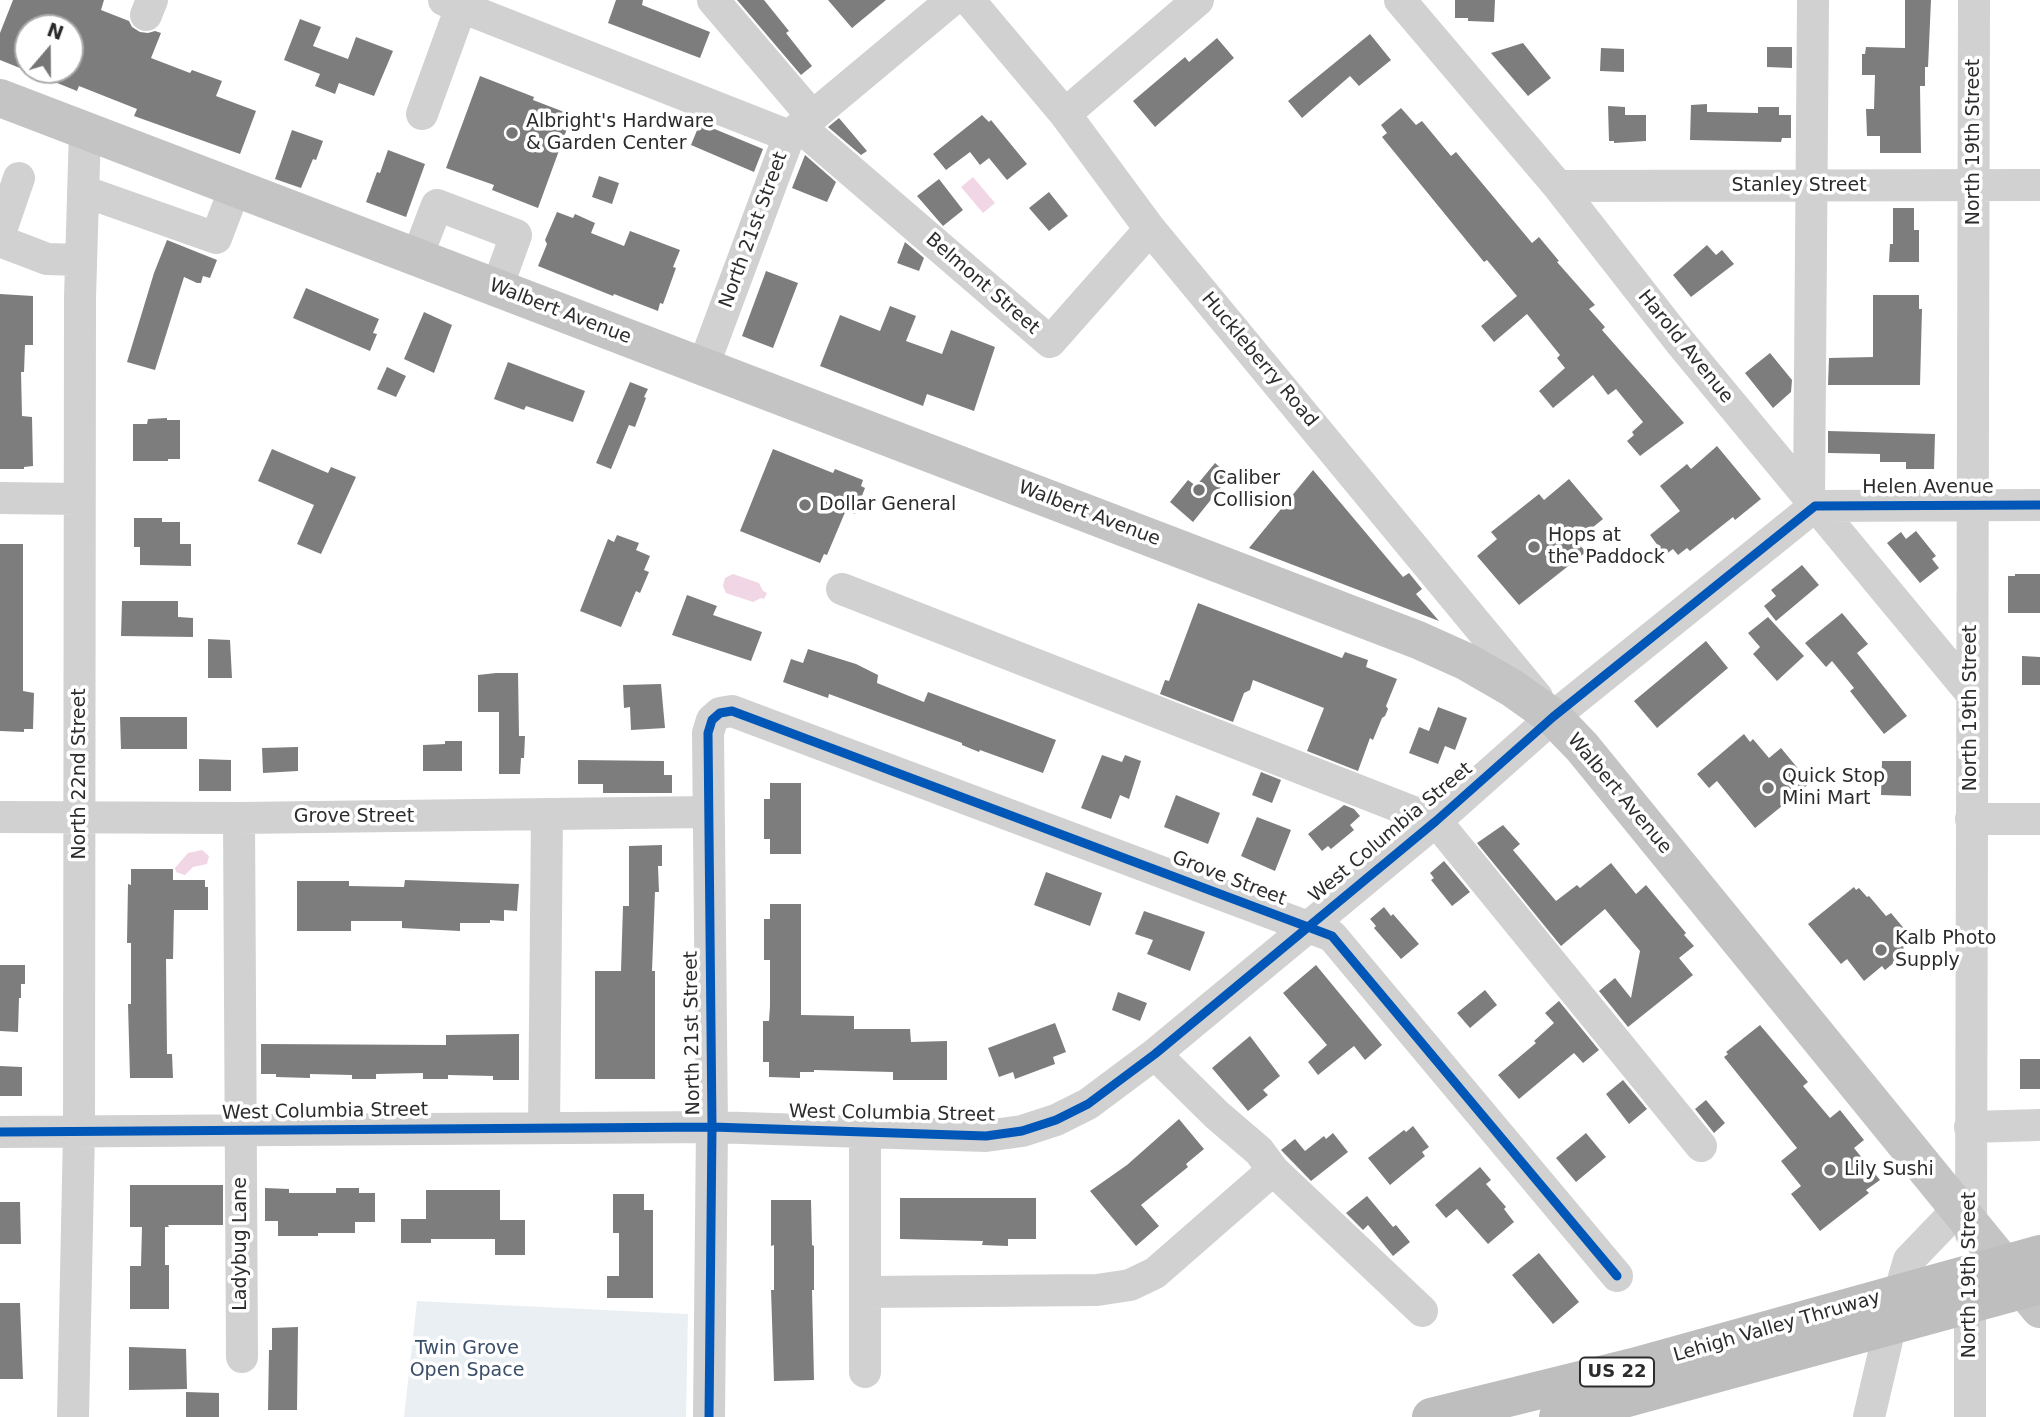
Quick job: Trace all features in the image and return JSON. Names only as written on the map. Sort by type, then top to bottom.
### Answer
[{"type":"highway","name":"Lehigh Valley Thruway","points":[[1558,1417],[2040,1254]]},
{"type":"highway","name":"Lehigh Valley Thruway","points":[[1431,1417],[1633,1367],[1804,1335],[2040,1285]]},
{"type":"main road","name":"Walbert Avenue","points":[[0,98],[1418,640],[1467,662],[1512,688],[1553,717],[1582,747],[2040,1309]]},
{"type":"street","points":[[713,0],[800,126],[953,0]]},
{"type":"street","name":"Huckleberry Road","points":[[969,0],[1065,114],[1150,229],[1553,717]]},
{"type":"street","points":[[1065,114],[1198,0]]},
{"type":"street","name":"Harold Avenue","points":[[1399,0],[1558,186],[1680,342],[1971,693]]},
{"type":"street","points":[[1812,0],[1812,502]]},
{"type":"street","name":"North 19th Street","points":[[1970,1417],[1964,1217],[1970,1127],[1974,0]]},
{"type":"street","points":[[422,114],[453,3]]},
{"type":"street","name":"Belmont Street","points":[[453,3],[800,126],[1051,342],[1150,229]]},
{"type":"street","name":"North 21st Street","points":[[703,367],[800,126]]},
{"type":"street","name":"North 22nd Street","points":[[73,1417],[79,1132],[79,499],[85,130]]},
{"type":"street","points":[[0,233],[19,178]]},
{"type":"street","name":"Stanley Street","points":[[1558,186],[2040,185]]},
{"type":"street","points":[[83,191],[216,238],[234,188]]},
{"type":"street","points":[[417,257],[437,205],[516,234],[496,288]]},
{"type":"street","points":[[0,241],[47,259],[81,260]]},
{"type":"street","points":[[0,498],[79,499]]},
{"type":"street","name":"Helen Avenue","points":[[1812,502],[2040,505]]},
{"type":"street","name":"West Columbia Street","points":[[0,1132],[712,1127],[986,1136],[1022,1131],[1056,1120],[1088,1104],[1155,1054],[1436,821],[1553,717],[1812,502]]},
{"type":"street","points":[[842,589],[1436,821],[1701,1146]]},
{"type":"street","name":"Grove Street","points":[[708,733],[712,720],[720,713],[733,711],[1332,936],[1617,1276]]},
{"type":"street","name":"North 21st Street","points":[[708,733],[712,1127],[709,1417]]},
{"type":"street","name":"Grove Street","points":[[0,817],[239,818],[708,813]]},
{"type":"street","points":[[544,1127],[547,815]]},
{"type":"street","name":"Ladybug Lane","points":[[239,818],[242,1357]]},
{"type":"street","points":[[1971,819],[2040,819]]},
{"type":"street","points":[[1155,1054],[1217,1115],[1259,1151],[1273,1170],[1422,1311]]},
{"type":"street","points":[[1970,1127],[2040,1125]]},
{"type":"street","points":[[864,1132],[865,1372]]},
{"type":"street","points":[[865,1292],[1097,1290],[1130,1285],[1155,1273],[1273,1170]]},
{"type":"street","points":[[1868,1417],[1909,1260],[1964,1217]]},
{"type":"green space","name":"Twin Grove Open Space","points":[[417,1301],[688,1314],[686,1417],[404,1417]]},
{"type":"shaded area","points":[[973,177],[995,203],[983,213],[961,187]]},
{"type":"shaded area","points":[[733,574],[759,583],[767,593],[764,599],[753,602],[726,593],[723,586],[725,578]]},
{"type":"shaded area","points":[[202,850],[209,856],[207,864],[193,867],[185,875],[176,872],[175,868],[188,853]]},
{"type":"building","points":[[13,0],[104,0],[101,10],[129,21],[132,27],[140,32],[161,33],[151,58],[190,73],[192,70],[222,81],[216,96],[256,111],[240,154],[134,116],[137,109],[79,86],[77,91],[60,84],[84,84],[84,14],[14,14],[14,66],[0,60],[0,33]]},
{"type":"building","points":[[616,0],[643,0],[642,5],[710,32],[700,58],[608,23]]},
{"type":"building","points":[[737,0],[764,0],[812,66],[801,75]]},
{"type":"building","points":[[828,0],[886,0],[852,28]]},
{"type":"building","points":[[1455,0],[1495,0],[1494,22],[1455,18]]},
{"type":"building","points":[[1905,0],[1931,0],[1928,67],[1925,67],[1925,86],[1920,86],[1921,153],[1880,153],[1880,136],[1867,136],[1866,109],[1874,109],[1875,75],[1862,75],[1862,54],[1865,54],[1866,47],[1905,48]]},
{"type":"building","points":[[300,19],[321,27],[313,46],[348,59],[356,37],[393,51],[374,96],[339,83],[335,94],[315,86],[320,74],[284,60]]},
{"type":"building","points":[[1370,34],[1391,60],[1359,86],[1350,76],[1302,118],[1288,101]]},
{"type":"building","points":[[1217,38],[1234,58],[1155,127],[1133,101],[1185,57],[1189,62]]},
{"type":"building","points":[[1523,43],[1551,78],[1528,96],[1491,53]]},
{"type":"building","points":[[1767,47],[1792,47],[1792,68],[1767,67]]},
{"type":"building","points":[[1601,48],[1624,49],[1624,72],[1600,71]]},
{"type":"building","name":"Albright's Hardware & Garden Center","points":[[480,76],[572,115],[538,208],[492,190],[494,185],[446,168]]},
{"type":"building","points":[[1707,104],[1707,112],[1758,113],[1758,107],[1779,107],[1779,115],[1791,115],[1791,138],[1782,138],[1781,142],[1690,140],[1691,105]]},
{"type":"building","points":[[1608,106],[1625,107],[1625,115],[1646,115],[1646,141],[1609,141]]},
{"type":"building","points":[[1401,108],[1416,125],[1422,121],[1451,156],[1456,152],[1532,243],[1539,237],[1595,305],[1589,309],[1605,327],[1602,330],[1684,423],[1640,456],[1627,441],[1643,422],[1616,389],[1608,395],[1593,375],[1553,408],[1539,391],[1565,368],[1557,358],[1560,355],[1527,314],[1494,342],[1481,326],[1517,296],[1487,260],[1484,262],[1382,137],[1387,133],[1381,125]]},
{"type":"building","points":[[982,115],[989,122],[991,120],[1027,164],[1007,180],[989,158],[980,165],[970,152],[946,170],[933,154]]},
{"type":"building","points":[[839,118],[867,151],[861,155],[828,127]]},
{"type":"building","points":[[700,123],[763,149],[754,172],[691,145]]},
{"type":"building","points":[[292,130],[323,141],[301,188],[275,179]]},
{"type":"building","points":[[388,150],[425,164],[406,217],[366,202]]},
{"type":"building","points":[[805,155],[836,182],[827,202],[792,188]]},
{"type":"building","points":[[599,176],[619,183],[612,204],[592,197]]},
{"type":"building","points":[[939,179],[963,210],[943,226],[917,196]]},
{"type":"building","points":[[1049,192],[1068,216],[1049,231],[1029,208]]},
{"type":"building","points":[[1893,208],[1914,208],[1914,230],[1919,230],[1919,262],[1889,262],[1890,244],[1893,244]]},
{"type":"building","points":[[557,212],[573,218],[575,214],[595,223],[591,233],[624,246],[630,231],[680,250],[673,267],[676,268],[658,311],[538,266]]},
{"type":"building","points":[[167,240],[217,260],[210,278],[203,276],[201,283],[184,277],[155,370],[127,362]]},
{"type":"building","points":[[905,242],[924,258],[919,271],[897,263]]},
{"type":"building","points":[[1707,245],[1716,255],[1722,250],[1734,264],[1691,297],[1673,275]]},
{"type":"building","points":[[766,271],[798,283],[773,348],[742,336]]},
{"type":"building","points":[[306,288],[379,319],[373,333],[377,334],[370,351],[293,318]]},
{"type":"building","points":[[0,294],[33,296],[33,345],[25,345],[24,372],[21,372],[22,416],[32,417],[33,466],[24,469],[0,469]]},
{"type":"building","points":[[1873,295],[1919,295],[1919,309],[1922,309],[1920,385],[1828,385],[1829,358],[1873,357]]},
{"type":"building","points":[[890,306],[916,316],[906,341],[942,354],[951,330],[995,347],[974,411],[927,394],[923,406],[820,366],[840,315],[880,331]]},
{"type":"building","points":[[424,312],[452,325],[434,373],[404,359]]},
{"type":"building","points":[[1770,353],[1792,380],[1791,392],[1773,408],[1745,373]]},
{"type":"building","points":[[508,362],[585,391],[573,422],[526,406],[524,410],[494,399]]},
{"type":"building","points":[[387,367],[406,376],[396,397],[377,389]]},
{"type":"building","points":[[630,382],[648,389],[635,427],[629,425],[611,469],[596,463]]},
{"type":"building","points":[[148,419],[180,420],[180,459],[133,461],[133,424],[147,424]]},
{"type":"building","points":[[1828,431],[1935,434],[1934,469],[1906,469],[1906,462],[1880,462],[1880,454],[1828,453]]},
{"type":"building","points":[[1717,446],[1761,499],[1690,551],[1687,548],[1678,555],[1673,549],[1665,555],[1650,535],[1680,511],[1660,486],[1687,464],[1691,469]]},
{"type":"building","points":[[272,449],[328,473],[331,467],[356,477],[321,554],[297,544],[314,505],[258,481]]},
{"type":"building","name":"Dollar General","points":[[773,449],[833,473],[835,469],[863,480],[861,486],[865,488],[855,514],[846,510],[827,555],[824,554],[820,563],[740,531]]},
{"type":"building","name":"Caliber Collision","points":[[1215,463],[1230,476],[1193,522],[1170,502],[1188,480],[1196,486]]},
{"type":"building","points":[[1313,470],[1403,577],[1409,573],[1422,589],[1416,594],[1439,621],[1249,548]]},
{"type":"building","name":"Hops at the Paddock","points":[[1569,479],[1603,519],[1576,541],[1586,552],[1519,605],[1477,556],[1497,539],[1491,532],[1539,494],[1544,500]]},
{"type":"building","points":[[134,518],[162,518],[162,522],[180,522],[180,544],[191,544],[191,566],[140,565],[140,547],[134,547]]},
{"type":"building","points":[[1916,531],[1936,556],[1932,559],[1939,568],[1920,583],[1887,543],[1901,532],[1906,539]]},
{"type":"building","points":[[617,535],[639,543],[636,550],[650,556],[644,570],[649,572],[640,593],[636,591],[621,627],[580,611],[608,539],[614,542]]},
{"type":"building","points":[[0,544],[23,544],[23,691],[34,693],[33,729],[24,729],[24,732],[0,731]]},
{"type":"building","points":[[1802,565],[1819,585],[1776,621],[1764,606],[1776,596],[1771,590]]},
{"type":"building","points":[[2040,574],[2040,613],[2008,613],[2008,576]]},
{"type":"building","points":[[687,595],[717,606],[713,615],[762,632],[751,661],[672,635]]},
{"type":"building","points":[[122,601],[178,601],[178,617],[193,618],[193,637],[121,636]]},
{"type":"building","points":[[1198,603],[1342,658],[1345,652],[1368,660],[1366,667],[1397,679],[1386,706],[1388,709],[1373,740],[1370,738],[1358,771],[1307,751],[1324,708],[1253,680],[1250,690],[1244,693],[1233,722],[1160,694],[1165,680],[1169,681]]},
{"type":"building","points":[[1842,613],[1868,644],[1857,653],[1907,716],[1884,734],[1850,691],[1854,688],[1832,661],[1826,667],[1805,643]]},
{"type":"building","points":[[1768,617],[1804,656],[1777,681],[1753,654],[1760,647],[1748,633]]},
{"type":"building","points":[[208,639],[230,640],[232,678],[208,678]]},
{"type":"building","points":[[1706,641],[1728,668],[1657,728],[1634,701]]},
{"type":"building","points":[[808,649],[856,664],[878,675],[877,683],[924,702],[928,692],[1056,740],[1043,773],[980,750],[979,752],[962,743],[829,694],[828,698],[783,682],[791,659],[803,663]]},
{"type":"building","points":[[2022,656],[2040,657],[2040,685],[2022,685]]},
{"type":"building","points":[[518,673],[519,736],[525,736],[520,774],[499,774],[499,712],[478,712],[478,675]]},
{"type":"building","points":[[661,684],[665,728],[631,730],[630,707],[624,708],[623,685]]},
{"type":"building","points":[[1438,707],[1467,718],[1455,750],[1445,746],[1438,764],[1409,753],[1419,727],[1429,731]]},
{"type":"building","points":[[120,717],[187,717],[187,749],[121,749]]},
{"type":"building","name":"Quick Stop Mini Mart","points":[[1744,734],[1750,742],[1753,739],[1769,758],[1781,748],[1810,783],[1755,828],[1717,781],[1709,788],[1697,774]]},
{"type":"building","points":[[445,741],[462,741],[462,771],[423,771],[423,745],[445,744]]},
{"type":"building","points":[[298,747],[298,771],[263,773],[262,748]]},
{"type":"building","points":[[1102,755],[1122,762],[1125,755],[1141,761],[1129,799],[1120,795],[1111,819],[1081,808]]},
{"type":"building","points":[[199,759],[231,760],[231,791],[199,791]]},
{"type":"building","points":[[578,760],[664,761],[664,775],[672,775],[672,793],[603,793],[603,784],[578,784]]},
{"type":"building","points":[[1882,761],[1911,761],[1911,796],[1881,795]]},
{"type":"building","points":[[1261,772],[1281,780],[1272,803],[1252,795]]},
{"type":"building","points":[[770,783],[801,783],[801,854],[770,854],[770,839],[764,839],[764,799],[770,799]]},
{"type":"building","points":[[1176,795],[1220,813],[1208,844],[1164,827]]},
{"type":"building","points":[[1344,805],[1354,809],[1360,816],[1350,825],[1354,830],[1331,849],[1328,846],[1322,851],[1308,834]]},
{"type":"building","points":[[1257,817],[1291,830],[1275,871],[1241,856]]},
{"type":"building","points":[[1503,825],[1520,844],[1513,850],[1556,901],[1577,885],[1580,888],[1611,863],[1636,894],[1646,885],[1694,946],[1679,958],[1693,975],[1628,1027],[1599,991],[1615,978],[1631,998],[1640,951],[1605,909],[1561,946],[1477,843]]},
{"type":"building","points":[[662,845],[662,866],[658,866],[659,892],[655,892],[652,971],[655,971],[655,1079],[595,1079],[595,971],[621,971],[623,906],[629,906],[629,846]]},
{"type":"building","points":[[1444,861],[1470,892],[1452,906],[1431,880],[1434,878],[1430,873]]},
{"type":"building","points":[[131,869],[173,869],[173,880],[205,880],[205,887],[208,887],[208,910],[174,910],[173,959],[166,959],[167,1054],[172,1054],[173,1078],[130,1078],[128,1004],[131,1004],[131,943],[127,943],[128,884],[131,885]]},
{"type":"building","points":[[1046,872],[1102,893],[1090,926],[1034,905]]},
{"type":"building","points":[[405,880],[519,884],[517,911],[504,910],[504,921],[460,923],[460,931],[402,928],[402,921],[351,921],[351,931],[297,931],[297,881],[349,881],[349,886],[404,887]]},
{"type":"building","points":[[1854,887],[1869,896],[1886,916],[1891,913],[1912,938],[1904,945],[1903,948],[1907,952],[1885,970],[1882,966],[1864,981],[1847,959],[1841,964],[1808,924]]},
{"type":"building","points":[[770,904],[801,904],[801,1015],[854,1016],[854,1029],[910,1029],[911,1042],[947,1041],[947,1080],[893,1080],[893,1072],[814,1070],[800,1072],[800,1078],[769,1077],[769,1062],[763,1062],[763,1021],[769,1021],[770,1006],[770,960],[764,960],[764,919],[770,919]]},
{"type":"building","points":[[1384,907],[1419,944],[1401,959],[1374,928],[1376,926],[1370,919]]},
{"type":"building","points":[[1144,911],[1205,932],[1190,971],[1147,954],[1153,940],[1135,934]]},
{"type":"building","points":[[0,965],[25,965],[25,984],[21,984],[19,998],[18,1032],[0,1031]]},
{"type":"building","points":[[1316,965],[1382,1045],[1365,1060],[1354,1046],[1318,1075],[1308,1062],[1327,1045],[1283,993]]},
{"type":"building","points":[[1485,990],[1497,1005],[1470,1028],[1457,1013]]},
{"type":"building","points":[[1118,992],[1147,1003],[1140,1021],[1112,1010]]},
{"type":"building","points":[[1559,1001],[1599,1050],[1583,1063],[1574,1053],[1519,1099],[1498,1075],[1536,1043],[1534,1041],[1554,1023],[1545,1013]]},
{"type":"building","points":[[1055,1023],[1066,1052],[1053,1057],[1055,1064],[1015,1079],[1013,1072],[999,1077],[988,1048]]},
{"type":"building","name":"Lily Sushi","points":[[1760,1025],[1808,1082],[1803,1086],[1830,1118],[1840,1110],[1864,1140],[1854,1148],[1880,1180],[1866,1190],[1869,1193],[1820,1231],[1791,1194],[1801,1186],[1781,1161],[1797,1148],[1724,1057],[1728,1054],[1726,1052]]},
{"type":"building","points":[[519,1034],[519,1080],[493,1080],[493,1076],[448,1075],[448,1079],[423,1079],[423,1073],[376,1074],[376,1079],[352,1079],[352,1075],[310,1074],[310,1078],[261,1074],[261,1044],[446,1045],[446,1035]]},
{"type":"building","points":[[1250,1036],[1280,1076],[1263,1090],[1268,1095],[1248,1111],[1212,1068]]},
{"type":"building","points":[[2020,1059],[2040,1059],[2040,1089],[2020,1089]]},
{"type":"building","points":[[0,1066],[22,1067],[22,1096],[0,1096]]},
{"type":"building","points":[[1623,1080],[1647,1109],[1629,1124],[1606,1094]]},
{"type":"building","points":[[1706,1100],[1725,1123],[1714,1133],[1695,1109]]},
{"type":"building","points":[[1179,1119],[1204,1149],[1186,1164],[1188,1167],[1141,1205],[1159,1226],[1136,1246],[1090,1191],[1127,1165]]},
{"type":"building","points":[[1413,1126],[1429,1147],[1422,1152],[1425,1156],[1390,1185],[1368,1158]]},
{"type":"building","points":[[1333,1133],[1348,1152],[1311,1181],[1281,1150],[1295,1139],[1305,1151],[1324,1136],[1326,1139]]},
{"type":"building","points":[[1586,1133],[1606,1157],[1576,1182],[1556,1158]]},
{"type":"building","points":[[1480,1167],[1491,1180],[1486,1184],[1506,1207],[1504,1209],[1514,1222],[1488,1244],[1457,1209],[1446,1218],[1435,1205]]},
{"type":"building","points":[[130,1185],[223,1185],[223,1225],[165,1227],[165,1265],[169,1265],[169,1309],[130,1309],[130,1266],[141,1266],[142,1227],[130,1227]]},
{"type":"building","points":[[265,1188],[289,1189],[289,1193],[336,1193],[336,1188],[359,1188],[359,1193],[375,1193],[375,1222],[355,1222],[355,1233],[278,1236],[278,1221],[265,1221]]},
{"type":"building","points":[[426,1190],[500,1190],[500,1220],[525,1220],[525,1255],[495,1255],[495,1239],[431,1239],[431,1243],[401,1243],[401,1219],[426,1219]]},
{"type":"building","points":[[613,1194],[644,1194],[644,1210],[653,1210],[653,1298],[607,1298],[607,1276],[619,1276],[619,1233],[613,1233]]},
{"type":"building","points":[[1367,1196],[1393,1227],[1396,1225],[1410,1242],[1393,1256],[1368,1225],[1363,1230],[1346,1213]]},
{"type":"building","points":[[900,1198],[1036,1198],[1036,1239],[1008,1239],[1008,1246],[982,1245],[983,1241],[900,1239]]},
{"type":"building","points":[[771,1200],[811,1200],[814,1246],[814,1380],[774,1381],[771,1290],[774,1290],[774,1245],[771,1246]]},
{"type":"building","points":[[0,1202],[20,1202],[21,1244],[0,1244]]},
{"type":"building","points":[[1539,1253],[1579,1302],[1553,1324],[1512,1275]]},
{"type":"building","points":[[0,1303],[20,1303],[23,1379],[0,1379]]},
{"type":"building","points":[[298,1327],[297,1410],[268,1410],[272,1328]]},
{"type":"building","points":[[129,1347],[186,1349],[187,1389],[129,1390]]},
{"type":"building","points":[[186,1392],[219,1393],[219,1417],[186,1417]]},
{"type":"cycle path","points":[[0,1132],[712,1127],[986,1136],[1022,1131],[1056,1120],[1088,1104],[1155,1054],[1436,821],[1553,717],[1815,506],[2040,505]]},
{"type":"cycle path","points":[[709,1417],[712,1127],[708,733],[712,720],[720,713],[732,711],[1332,936],[1617,1276]]},
{"type":"place","name":"Albright's Hardware & Garden Center","points":[[512,133]]},
{"type":"place","name":"Caliber Collision","points":[[1199,490]]},
{"type":"place","name":"Dollar General","points":[[805,505]]},
{"type":"place","name":"Hops at the Paddock","points":[[1534,547]]},
{"type":"place","name":"Quick Stop Mini Mart","points":[[1768,788]]},
{"type":"place","name":"Kalb Photo Supply","points":[[1881,950]]},
{"type":"place","name":"Lily Sushi","points":[[1830,1170]]}]
